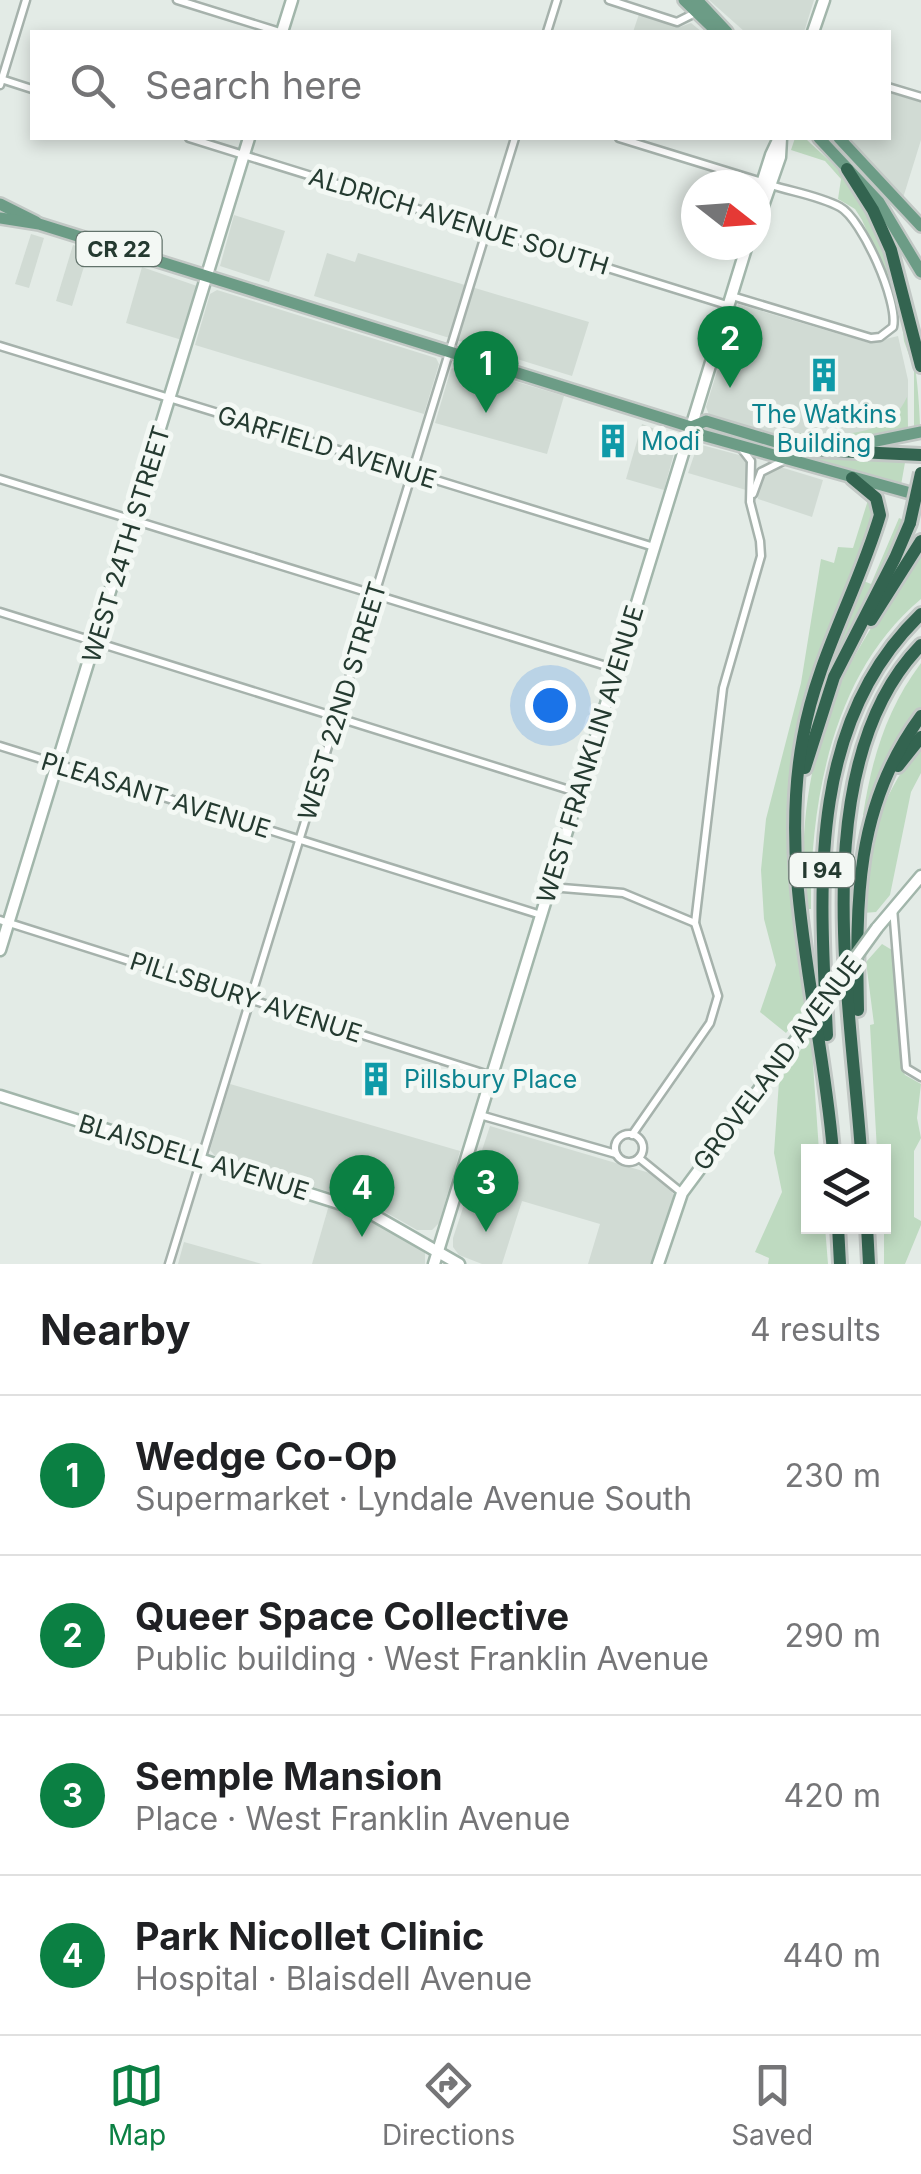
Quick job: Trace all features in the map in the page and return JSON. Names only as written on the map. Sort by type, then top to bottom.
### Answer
[{"type":"highway","points":[[848,168],[891,250],[921,366]]},
{"type":"highway","points":[[816,450],[921,455]]},
{"type":"highway","points":[[795,861],[802,782],[819,719],[840,662],[910,523],[921,473]]},
{"type":"highway","points":[[832,1144],[795,861],[799,762],[809,706],[825,654],[880,515],[878,500],[852,478]]},
{"type":"highway","points":[[819,719],[840,671],[921,541]]},
{"type":"highway","name":"I 94","points":[[833,1144],[821,909],[830,794],[841,747],[867,683],[890,646],[921,614]]},
{"type":"highway","name":"I 94","points":[[861,1144],[844,941],[848,830],[858,770],[875,719],[898,673],[921,646]]},
{"type":"highway","points":[[861,1144],[857,899],[867,831],[885,778],[921,716]]},
{"type":"highway","points":[[867,831],[887,784],[921,737]]},
{"type":"highway","points":[[838,1234],[840,1264]]},
{"type":"highway","points":[[868,1234],[870,1264]]},
{"type":"main road","points":[[684,0],[697,6],[723,30]]},
{"type":"main road","points":[[821,140],[879,202],[921,272]]},
{"type":"main road","points":[[841,140],[921,226]]},
{"type":"main road","name":"CR 22","points":[[0,204],[40,224],[691,427]]},
{"type":"main road","name":"CR 22","points":[[0,218],[40,224]]},
{"type":"main road","points":[[691,427],[706,421],[788,446],[816,450],[921,432]]},
{"type":"main road","points":[[691,427],[702,435],[784,460],[921,496]]},
{"type":"street","points":[[26,0],[1,81],[30,88]]},
{"type":"street","points":[[177,0],[274,30]]},
{"type":"street","points":[[282,30],[292,0]]},
{"type":"street","points":[[549,30],[557,0]]},
{"type":"street","points":[[609,0],[676,22],[697,6]]},
{"type":"street","points":[[815,30],[824,0]]},
{"type":"street","points":[[891,88],[921,97]]},
{"type":"street","name":"ALDRICH AVENUE SOUTH","points":[[195,140],[487,230],[871,338],[880,337],[893,327],[894,310],[854,220],[837,205],[771,185]]},
{"type":"street","name":"WEST 24TH STREET","points":[[0,950],[4,921],[58,765],[249,140]]},
{"type":"street","name":"WEST 22ND STREET","points":[[170,1264],[514,140]]},
{"type":"street","points":[[625,140],[722,170]]},
{"type":"street","points":[[771,170],[779,140]]},
{"type":"street","name":"WEST FRANKLIN AVENUE","points":[[434,1264],[742,260]]},
{"type":"street","name":"GARFIELD AVENUE","points":[[0,346],[654,547]]},
{"type":"street","points":[[616,1154],[618,1140],[632,1135],[710,1024],[718,996],[695,923],[724,688],[761,556],[750,498],[751,461],[738,446]]},
{"type":"street","points":[[753,516],[760,474],[784,460]]},
{"type":"street","points":[[0,479],[616,669]]},
{"type":"street","points":[[0,612],[578,793]]},
{"type":"street","name":"PLEASANT AVENUE","points":[[0,746],[541,915]]},
{"type":"street","name":"GROVELAND AVENUE","points":[[658,1264],[682,1192],[877,928],[921,876]]},
{"type":"street","points":[[550,887],[624,893],[695,923]]},
{"type":"street","points":[[893,907],[906,1068],[921,1077]]},
{"type":"street","name":"PILLSBURY AVENUE","points":[[4,921],[492,1076]]},
{"type":"street","name":"BLAISDELL AVENUE","points":[[0,1096],[370,1213],[459,1264]]},
{"type":"street","points":[[480,1114],[616,1154],[627,1162],[639,1158]]},
{"type":"street","points":[[632,1135],[642,1146],[639,1158]]},
{"type":"street","points":[[639,1158],[682,1192]]},
{"type":"shaded area","points":[[709,0],[814,0],[805,30],[743,30]]},
{"type":"shaded area","points":[[639,14],[680,27],[691,23],[700,30],[634,30]]},
{"type":"shaded area","points":[[891,94],[921,102],[921,140],[903,198],[850,140],[891,140]]},
{"type":"shaded area","points":[[234,215],[285,231],[269,282],[220,266]]},
{"type":"shaded area","points":[[31,234],[44,238],[29,288],[15,284]]},
{"type":"shaded area","points":[[73,245],[89,250],[72,306],[56,301]]},
{"type":"shaded area","points":[[327,253],[355,262],[358,253],[589,322],[572,376],[314,296]]},
{"type":"shaded area","points":[[142,267],[197,286],[182,340],[126,323]]},
{"type":"shaded area","points":[[217,290],[436,358],[439,364],[424,414],[195,345],[210,294]]},
{"type":"shaded area","points":[[738,304],[869,343],[898,336],[908,380],[908,429],[799,443],[710,417],[706,407]]},
{"type":"shaded area","points":[[460,365],[564,396],[547,454],[435,423],[451,369]]},
{"type":"shaded area","points":[[642,424],[678,438],[664,490],[626,479]]},
{"type":"shaded area","points":[[698,444],[743,456],[750,465],[746,490],[688,473]]},
{"type":"shaded area","points":[[777,466],[823,480],[812,517],[758,499],[757,485],[765,471]]},
{"type":"shaded area","points":[[230,1084],[460,1151],[439,1223],[432,1230],[417,1230],[373,1205],[217,1158],[210,1150]]},
{"type":"shaded area","points":[[490,1126],[660,1176],[674,1195],[653,1264],[588,1264],[600,1224],[522,1201],[502,1264],[482,1264],[459,1255],[453,1238]]},
{"type":"shaded area","points":[[329,1205],[381,1224],[425,1251],[425,1264],[312,1264]]},
{"type":"shaded area","points":[[184,1242],[262,1264],[178,1264]]},
{"type":"green space","points":[[794,140],[807,140],[844,176],[880,235],[909,331],[915,364],[920,425],[914,427],[914,369],[904,341],[900,307],[862,220],[855,209],[838,199],[841,179],[825,161],[791,150]]},
{"type":"green space","points":[[907,397],[908,429],[841,443],[799,443],[795,433],[843,434],[874,428],[898,411]]},
{"type":"green space","points":[[784,451],[812,456],[906,457],[901,485]]},
{"type":"green space","points":[[868,500],[877,507],[793,773],[790,871],[810,1002],[786,1033],[760,1012],[776,965],[764,919],[761,870],[766,819],[801,683],[821,559],[834,563],[838,547],[853,548]]},
{"type":"green space","points":[[899,518],[904,520],[900,535],[828,679],[813,722],[814,703],[859,579],[871,584]]},
{"type":"green space","points":[[921,548],[921,599],[891,629],[867,663],[847,700],[833,740],[815,825],[811,909],[807,909],[805,820],[823,729],[845,674]]},
{"type":"green space","points":[[921,663],[921,710],[867,817],[863,815],[882,735],[898,699]]},
{"type":"green space","points":[[921,746],[921,773],[911,792],[890,895],[876,912],[863,913],[867,868],[877,824],[895,784]]},
{"type":"green space","points":[[882,944],[892,950],[901,1066],[905,1075],[921,1084],[917,1118],[921,1138],[914,1151],[914,1217],[921,1225],[905,1264],[884,1264],[884,1234],[891,1234],[891,1144],[877,1144],[870,1025],[874,1024],[866,962]]},
{"type":"green space","points":[[811,1035],[819,1144],[801,1144],[801,1234],[826,1234],[828,1264],[768,1264],[769,1258],[755,1252],[782,1192],[774,1153],[779,1081]]},
{"type":"place","name":"The Watkins Building","points":[[824,375]]},
{"type":"place","name":"Queer Space Collective","points":[[730,388]]},
{"type":"place","name":"Wedge Co-Op","points":[[486,413]]},
{"type":"place","name":"Modi","points":[[613,441]]},
{"type":"place","name":"Pillsbury Place","points":[[376,1079]]},
{"type":"place","name":"Semple Mansion","points":[[486,1232]]},
{"type":"place","name":"Park Nicollet Clinic","points":[[362,1237]]}]
